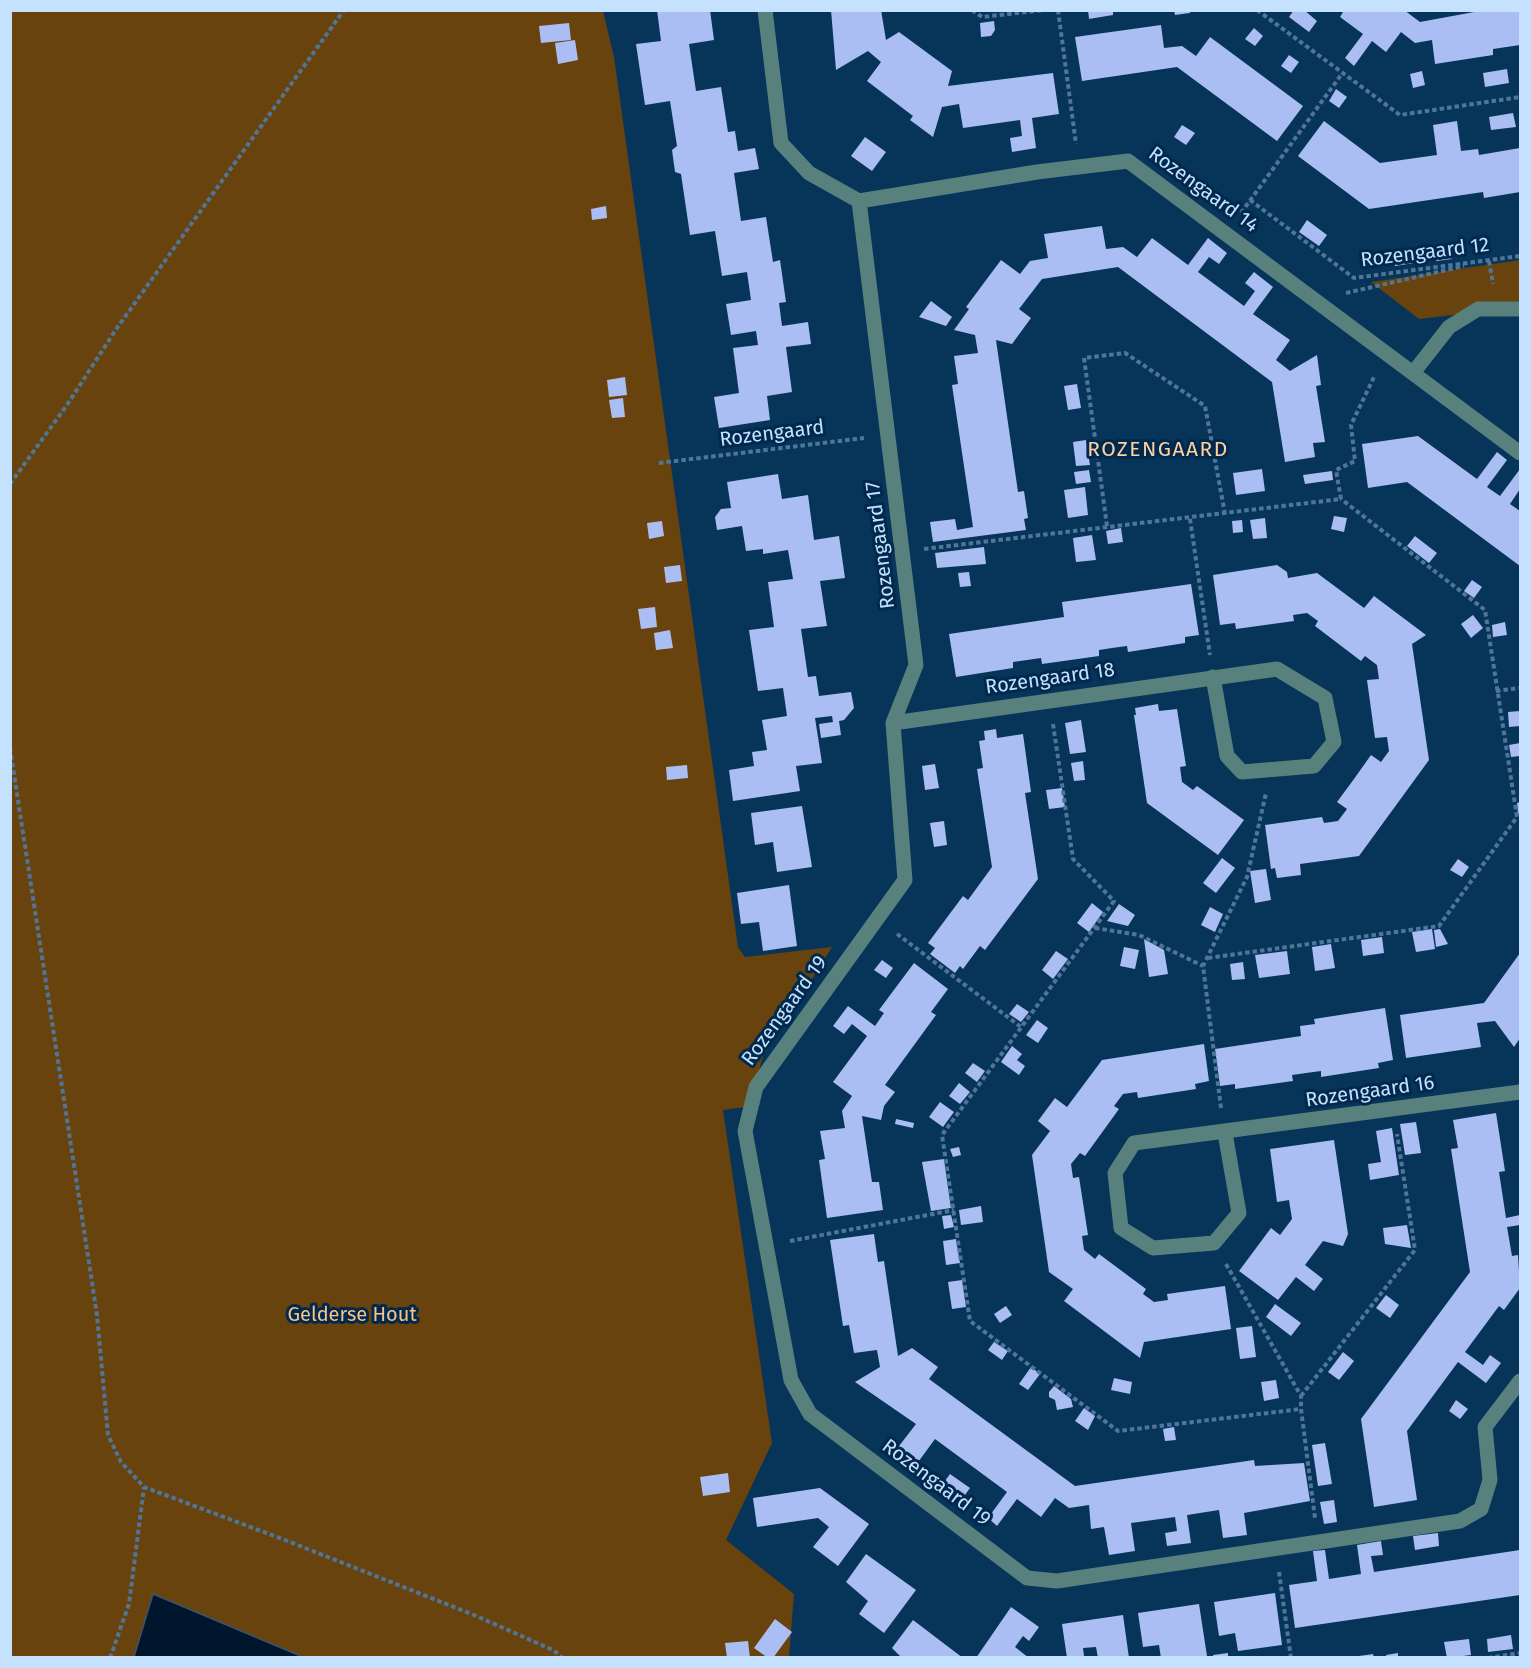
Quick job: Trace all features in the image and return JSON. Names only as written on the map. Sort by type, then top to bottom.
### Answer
[{"type":"street","points":[[765,10],[781,143],[809,173],[859,201]]},
{"type":"street","name":"Rozengaard 14","points":[[859,201],[1128,161],[1521,453]]},
{"type":"street","name":"Rozengaard 17","points":[[859,201],[890,435],[916,665],[893,723],[905,880]]},
{"type":"street","points":[[1413,373],[1449,327],[1478,309],[1521,309]]},
{"type":"street","name":"Rozengaard 18","points":[[893,723],[1213,677],[1277,669],[1325,698],[1334,742],[1314,766],[1242,772],[1227,756],[1213,677]]},
{"type":"street","name":"Rozengaard 19","points":[[905,880],[756,1087],[746,1131],[791,1380],[810,1414],[1027,1578],[1057,1581],[1460,1521],[1481,1509],[1490,1480],[1485,1427],[1521,1381]]},
{"type":"street","name":"Rozengaard 16","points":[[1214,1243],[1153,1248],[1121,1228],[1115,1173],[1134,1143],[1225,1133],[1521,1092]]},
{"type":"street","points":[[1214,1243],[1239,1213],[1225,1133]]},
{"type":"path","points":[[10,484],[67,405],[117,327],[344,10]]},
{"type":"path","points":[[972,10],[982,17],[1044,10]]},
{"type":"path","points":[[1058,10],[1079,167]]},
{"type":"path","points":[[1257,10],[1341,75],[1400,116],[1521,97]]},
{"type":"path","points":[[1226,234],[1341,75]]},
{"type":"path","name":"Rozengaard 12","points":[[1250,200],[1354,278],[1521,256]]},
{"type":"path","points":[[1314,300],[1490,261]]},
{"type":"path","points":[[1107,526],[1084,358],[1125,353],[1204,406],[1225,514]]},
{"type":"path","points":[[1208,958],[1439,926],[1517,817],[1485,610],[1341,500],[1336,470],[1355,461],[1351,425],[1386,353]]},
{"type":"path","name":"Rozengaard","points":[[659,463],[890,435]]},
{"type":"path","points":[[903,551],[1341,500]]},
{"type":"path","points":[[1190,519],[1213,677]]},
{"type":"path","points":[[1496,691],[1521,688]]},
{"type":"path","points":[[1049,701],[1073,859],[1114,901],[942,1134],[970,1321],[1118,1431],[1301,1409]]},
{"type":"path","points":[[10,748],[97,1315],[108,1435],[121,1462],[144,1487],[474,1615],[553,1650],[563,1658]]},
{"type":"path","points":[[1225,1133],[1203,966],[1247,877],[1271,770]]},
{"type":"path","points":[[877,919],[1021,1028]]},
{"type":"path","points":[[1095,928],[1139,935],[1203,966]]},
{"type":"path","points":[[1301,1396],[1414,1250],[1394,1109]]},
{"type":"path","points":[[766,1245],[954,1210]]},
{"type":"path","points":[[1214,1243],[1301,1396],[1318,1542]]},
{"type":"path","points":[[110,1658],[129,1604],[144,1487]]},
{"type":"path","points":[[1276,1547],[1291,1658]]},
{"type":"path","points":[[1488,1658],[1521,1653]]},
{"type":"green space","name":"Gelderse Hout","points":[[10,11],[603,11],[614,57],[738,947],[745,957],[832,947],[762,1058],[757,1081],[760,1105],[723,1110],[772,1443],[726,1540],[794,1594],[789,1657],[11,1657]]},
{"type":"green space","points":[[1520,260],[1520,307],[1419,319],[1371,282]]},
{"type":"water","points":[[153,1594],[303,1657],[134,1657]]},
{"type":"building","points":[[657,10],[710,10],[714,40],[689,44],[696,91],[721,87],[728,132],[735,131],[738,151],[755,148],[759,169],[734,173],[741,221],[766,217],[773,262],[780,260],[786,302],[779,303],[782,326],[808,322],[811,344],[786,347],[792,392],[767,396],[770,420],[719,428],[714,397],[739,393],[733,348],[758,345],[756,331],[731,335],[726,304],[751,300],[747,272],[722,276],[715,231],[690,235],[681,174],[675,172],[672,150],[677,146],[670,101],[645,105],[636,44],[661,41]]},
{"type":"building","points":[[831,10],[881,10],[886,40],[899,32],[952,71],[948,86],[1053,73],[1059,114],[1032,118],[1036,148],[1012,152],[1010,138],[1022,136],[1020,120],[963,128],[959,104],[942,107],[933,137],[910,120],[913,116],[867,81],[881,62],[868,51],[836,70]]},
{"type":"building","points":[[1088,10],[1113,10],[1113,15],[1089,19]]},
{"type":"building","points":[[1174,10],[1190,10],[1190,13],[1175,15]]},
{"type":"building","points":[[1294,10],[1304,10],[1317,21],[1309,32],[1289,17]]},
{"type":"building","points":[[1341,10],[1404,10],[1420,22],[1485,10],[1520,10],[1520,45],[1493,49],[1493,55],[1435,64],[1432,40],[1415,43],[1401,32],[1386,52],[1372,41],[1354,66],[1345,58],[1363,34],[1340,17],[1343,12]]},
{"type":"building","points":[[994,21],[995,30],[991,36],[981,37],[980,23]]},
{"type":"building","points":[[569,23],[571,40],[541,43],[539,26]]},
{"type":"building","points":[[1161,25],[1164,48],[1182,46],[1196,56],[1210,37],[1303,106],[1277,141],[1177,67],[1082,81],[1075,37]]},
{"type":"building","points":[[1254,28],[1263,36],[1255,46],[1245,39]]},
{"type":"building","points":[[575,40],[578,60],[558,64],[555,43]]},
{"type":"building","points":[[1289,55],[1299,62],[1291,73],[1281,66]]},
{"type":"building","points":[[1507,69],[1509,83],[1485,87],[1483,73]]},
{"type":"building","points":[[1422,71],[1425,85],[1413,88],[1410,74]]},
{"type":"building","points":[[1336,89],[1347,97],[1339,108],[1329,101]]},
{"type":"building","points":[[1513,113],[1516,127],[1491,130],[1489,117]]},
{"type":"building","points":[[1324,121],[1380,163],[1437,155],[1433,125],[1457,121],[1461,151],[1478,149],[1479,155],[1520,148],[1520,192],[1484,198],[1483,192],[1369,209],[1298,156]]},
{"type":"building","points":[[1182,125],[1195,133],[1186,145],[1174,137]]},
{"type":"building","points":[[865,137],[886,152],[872,171],[851,156]]},
{"type":"building","points":[[606,206],[607,218],[592,220],[591,209]]},
{"type":"building","points":[[1307,220],[1327,235],[1319,246],[1299,232]]},
{"type":"building","points":[[1102,226],[1106,249],[1123,247],[1137,257],[1152,238],[1188,265],[1208,238],[1227,253],[1219,264],[1209,257],[1198,272],[1244,306],[1255,291],[1245,283],[1254,272],[1273,287],[1253,314],[1290,340],[1276,360],[1290,371],[1317,355],[1321,385],[1316,386],[1325,442],[1313,443],[1315,457],[1285,462],[1272,382],[1118,267],[1042,279],[1019,309],[1031,318],[1012,344],[996,340],[1018,492],[1024,491],[1028,518],[1024,519],[1026,530],[933,542],[930,522],[955,519],[957,530],[973,527],[952,385],[958,384],[954,356],[978,353],[975,335],[954,330],[969,309],[966,307],[1001,260],[1020,274],[1030,261],[1048,258],[1044,234]]},
{"type":"building","points":[[1449,244],[1452,259],[1436,261],[1434,246]]},
{"type":"building","points":[[1418,248],[1420,262],[1395,266],[1394,252]]},
{"type":"building","points":[[931,301],[952,317],[946,326],[919,317]]},
{"type":"building","points":[[625,377],[627,395],[609,397],[607,380]]},
{"type":"building","points":[[1077,384],[1081,408],[1068,410],[1064,386]]},
{"type":"building","points":[[623,398],[625,417],[612,418],[609,400]]},
{"type":"building","points":[[1418,436],[1477,479],[1497,452],[1507,460],[1487,487],[1500,496],[1520,469],[1520,489],[1510,504],[1520,511],[1520,566],[1407,482],[1368,488],[1362,444]]},
{"type":"building","points":[[1086,440],[1090,465],[1076,466],[1073,442]]},
{"type":"building","points":[[1262,469],[1265,491],[1236,495],[1233,473]]},
{"type":"building","points":[[1089,470],[1091,482],[1076,484],[1074,472]]},
{"type":"building","points":[[1332,471],[1333,480],[1305,484],[1303,475]]},
{"type":"building","points":[[778,474],[782,499],[808,495],[814,540],[839,536],[845,578],[820,581],[827,626],[801,629],[808,677],[816,676],[819,696],[851,692],[854,708],[844,720],[839,721],[841,735],[821,738],[819,724],[833,722],[832,716],[815,718],[822,763],[796,766],[800,791],[733,801],[729,770],[754,766],[752,752],[767,750],[762,720],[787,716],[783,688],[758,691],[749,630],[774,627],[768,582],[793,579],[788,550],[763,554],[763,549],[746,551],[742,526],[717,530],[715,517],[721,509],[731,508],[727,482]]},
{"type":"building","points":[[1085,487],[1088,515],[1068,518],[1064,490]]},
{"type":"building","points":[[1334,516],[1347,518],[1344,532],[1331,529]]},
{"type":"building","points":[[1265,518],[1267,538],[1253,539],[1250,520]]},
{"type":"building","points":[[1242,520],[1243,532],[1233,533],[1232,521]]},
{"type":"building","points":[[662,521],[664,536],[649,539],[647,523]]},
{"type":"building","points":[[1121,528],[1123,542],[1108,544],[1106,531]]},
{"type":"building","points":[[1092,535],[1096,560],[1076,562],[1073,538]]},
{"type":"building","points":[[1415,536],[1437,553],[1429,563],[1407,546]]},
{"type":"building","points":[[984,547],[986,564],[937,568],[935,553]]},
{"type":"building","points":[[680,565],[682,581],[666,583],[664,567]]},
{"type":"building","points":[[1277,565],[1287,572],[1288,578],[1317,573],[1364,608],[1374,596],[1426,635],[1412,644],[1429,760],[1359,856],[1300,864],[1301,875],[1277,878],[1275,868],[1271,869],[1265,825],[1322,817],[1324,823],[1338,821],[1347,809],[1337,802],[1371,755],[1381,762],[1389,751],[1387,737],[1375,738],[1367,680],[1379,679],[1377,665],[1365,656],[1361,661],[1315,626],[1318,621],[1307,613],[1293,615],[1294,621],[1236,629],[1235,623],[1220,625],[1213,575]]},
{"type":"building","points":[[969,572],[971,586],[960,587],[958,573]]},
{"type":"building","points":[[1472,580],[1482,587],[1474,598],[1464,591]]},
{"type":"building","points":[[1191,584],[1199,635],[1185,637],[1185,643],[1128,652],[1127,646],[1112,648],[1099,650],[1099,656],[1042,664],[1041,658],[1013,662],[1013,668],[956,677],[949,634],[1064,617],[1062,602]]},
{"type":"building","points":[[655,607],[657,627],[641,629],[638,609]]},
{"type":"building","points":[[1473,615],[1483,628],[1471,638],[1461,624]]},
{"type":"building","points":[[1505,622],[1507,635],[1493,637],[1492,625]]},
{"type":"building","points":[[670,630],[673,648],[656,650],[654,633]]},
{"type":"building","points":[[1158,704],[1159,711],[1177,709],[1186,766],[1180,767],[1182,782],[1193,790],[1197,786],[1244,820],[1218,855],[1147,803],[1134,715],[1136,715],[1135,708]]},
{"type":"building","points":[[1520,711],[1520,726],[1509,727],[1508,712]]},
{"type":"building","points":[[1081,720],[1086,752],[1070,754],[1065,723]]},
{"type":"building","points":[[996,729],[997,738],[1023,734],[1031,792],[1025,793],[1038,879],[985,950],[980,946],[963,969],[960,966],[955,973],[930,954],[935,948],[928,943],[963,896],[968,900],[992,867],[977,769],[983,768],[979,741],[985,740],[984,731]]},
{"type":"building","points":[[1520,743],[1520,756],[1511,757],[1509,745]]},
{"type":"building","points":[[1083,761],[1085,780],[1074,781],[1071,763]]},
{"type":"building","points":[[935,764],[939,788],[925,790],[922,766]]},
{"type":"building","points":[[687,765],[688,778],[667,780],[666,767]]},
{"type":"building","points":[[1062,788],[1065,807],[1049,809],[1046,790]]},
{"type":"building","points":[[1520,802],[1520,813],[1518,814],[1517,803]]},
{"type":"building","points":[[802,806],[812,867],[777,872],[773,842],[755,845],[751,813]]},
{"type":"building","points":[[944,821],[947,845],[934,847],[930,823]]},
{"type":"building","points":[[1222,858],[1235,868],[1216,893],[1203,883]]},
{"type":"building","points":[[1458,859],[1469,867],[1462,877],[1450,870]]},
{"type":"building","points":[[1266,869],[1271,900],[1255,903],[1250,871]]},
{"type":"building","points":[[789,885],[797,946],[763,951],[759,922],[741,924],[737,893]]},
{"type":"building","points":[[1092,903],[1103,912],[1089,932],[1077,923]]},
{"type":"building","points":[[1119,904],[1135,915],[1128,926],[1107,921]]},
{"type":"building","points":[[1210,907],[1223,914],[1215,932],[1201,925]]},
{"type":"building","points":[[1432,929],[1435,949],[1416,952],[1412,932]]},
{"type":"building","points":[[1440,929],[1448,944],[1436,947],[1434,930]]},
{"type":"building","points":[[1382,937],[1384,953],[1363,956],[1361,940]]},
{"type":"building","points":[[1144,939],[1164,950],[1168,974],[1149,977]]},
{"type":"building","points":[[1331,944],[1335,968],[1315,971],[1312,947]]},
{"type":"building","points":[[1124,947],[1139,950],[1135,969],[1120,966]]},
{"type":"building","points":[[1056,951],[1068,959],[1053,979],[1042,970]]},
{"type":"building","points":[[1287,951],[1290,974],[1259,978],[1255,955]]},
{"type":"building","points":[[1520,953],[1520,1038],[1514,1047],[1495,1021],[1477,1023],[1481,1047],[1406,1058],[1400,1015],[1484,1003]]},
{"type":"building","points":[[882,960],[893,968],[886,978],[874,970]]},
{"type":"building","points":[[1243,962],[1245,979],[1232,980],[1230,964]]},
{"type":"building","points":[[914,963],[948,989],[931,1012],[936,1015],[885,1085],[895,1092],[884,1106],[881,1120],[862,1116],[872,1182],[879,1182],[883,1210],[827,1218],[819,1160],[825,1159],[820,1131],[845,1128],[842,1111],[852,1096],[833,1082],[867,1036],[852,1024],[844,1034],[833,1026],[848,1006],[875,1026],[884,1013],[879,1010]]},
{"type":"building","points":[[1017,1004],[1029,1012],[1021,1022],[1009,1014]]},
{"type":"building","points":[[1385,1008],[1393,1060],[1378,1063],[1379,1068],[1321,1077],[1321,1071],[1292,1075],[1293,1081],[1235,1089],[1235,1084],[1220,1086],[1215,1049],[1301,1036],[1300,1026],[1315,1024],[1314,1019]]},
{"type":"building","points":[[1037,1020],[1048,1028],[1038,1043],[1026,1035]]},
{"type":"building","points":[[1204,1044],[1209,1081],[1195,1084],[1196,1089],[1138,1098],[1137,1092],[1123,1094],[1114,1106],[1119,1109],[1085,1156],[1080,1153],[1071,1164],[1073,1178],[1079,1177],[1088,1235],[1082,1236],[1084,1250],[1095,1259],[1099,1254],[1146,1289],[1143,1294],[1154,1302],[1168,1300],[1167,1294],[1225,1286],[1231,1329],[1144,1342],[1140,1358],[1064,1301],[1073,1289],[1049,1272],[1032,1155],[1050,1131],[1038,1121],[1055,1098],[1067,1107],[1102,1060]]},
{"type":"building","points":[[1012,1046],[1022,1054],[1017,1060],[1025,1066],[1019,1075],[1001,1062]]},
{"type":"building","points":[[973,1063],[985,1071],[977,1082],[965,1073]]},
{"type":"building","points":[[959,1083],[970,1092],[960,1104],[949,1096]]},
{"type":"building","points":[[940,1102],[954,1112],[943,1127],[929,1117]]},
{"type":"building","points":[[1496,1113],[1505,1171],[1499,1172],[1506,1218],[1520,1215],[1520,1225],[1507,1227],[1512,1256],[1518,1255],[1520,1288],[1504,1310],[1499,1306],[1465,1352],[1483,1365],[1490,1355],[1501,1363],[1486,1383],[1458,1362],[1407,1431],[1417,1500],[1374,1507],[1361,1419],[1470,1272],[1451,1149],[1458,1148],[1453,1120]]},
{"type":"building","points":[[896,1119],[914,1123],[913,1128],[895,1124]]},
{"type":"building","points":[[1416,1122],[1421,1153],[1405,1155],[1400,1124]]},
{"type":"building","points":[[1392,1128],[1399,1175],[1370,1180],[1368,1164],[1381,1162],[1376,1131]]},
{"type":"building","points":[[1334,1140],[1348,1234],[1343,1246],[1323,1241],[1305,1265],[1323,1279],[1314,1291],[1296,1277],[1278,1300],[1239,1271],[1271,1228],[1280,1235],[1292,1219],[1289,1200],[1277,1202],[1270,1149]]},
{"type":"building","points":[[959,1147],[961,1155],[953,1157],[950,1149]]},
{"type":"building","points":[[944,1159],[951,1208],[931,1211],[922,1162]]},
{"type":"building","points":[[981,1206],[983,1222],[961,1225],[959,1210]]},
{"type":"building","points":[[951,1215],[954,1227],[944,1229],[942,1216]]},
{"type":"building","points":[[1407,1225],[1411,1248],[1385,1244],[1383,1228]]},
{"type":"building","points":[[874,1234],[878,1262],[884,1261],[898,1356],[912,1348],[938,1367],[929,1379],[1075,1486],[1254,1460],[1255,1466],[1304,1463],[1310,1501],[1244,1513],[1247,1535],[1223,1538],[1219,1510],[1187,1515],[1191,1543],[1167,1546],[1165,1533],[1177,1531],[1175,1517],[1131,1523],[1135,1551],[1109,1555],[1104,1527],[1091,1529],[1089,1505],[1069,1508],[1055,1498],[1041,1517],[1017,1499],[997,1526],[988,1518],[1007,1492],[935,1439],[916,1465],[906,1458],[896,1450],[916,1424],[855,1382],[880,1367],[877,1350],[854,1353],[849,1325],[843,1326],[830,1240]]},
{"type":"building","points":[[956,1239],[960,1263],[946,1265],[943,1241]]},
{"type":"building","points":[[962,1280],[966,1307],[952,1309],[948,1282]]},
{"type":"building","points":[[1386,1295],[1399,1305],[1390,1318],[1376,1308]]},
{"type":"building","points":[[1275,1304],[1301,1323],[1291,1336],[1266,1317]]},
{"type":"building","points":[[1006,1306],[1012,1315],[1000,1323],[994,1314]]},
{"type":"building","points":[[1252,1326],[1256,1357],[1240,1359],[1236,1328]]},
{"type":"building","points":[[994,1342],[1008,1351],[1002,1360],[988,1350]]},
{"type":"building","points":[[1343,1352],[1354,1361],[1339,1380],[1328,1372]]},
{"type":"building","points":[[1031,1367],[1040,1374],[1028,1390],[1019,1384]]},
{"type":"building","points":[[1114,1378],[1132,1382],[1130,1394],[1111,1390]]},
{"type":"building","points":[[1276,1380],[1279,1398],[1264,1401],[1261,1382]]},
{"type":"building","points":[[1054,1386],[1071,1399],[1073,1407],[1057,1410],[1055,1400],[1049,1397],[1049,1392]]},
{"type":"building","points":[[1456,1400],[1468,1409],[1460,1419],[1449,1411]]},
{"type":"building","points":[[1084,1408],[1095,1416],[1088,1430],[1075,1421]]},
{"type":"building","points":[[1174,1427],[1176,1440],[1165,1441],[1163,1429]]},
{"type":"building","points":[[1325,1443],[1332,1484],[1318,1486],[1312,1445]]},
{"type":"building","points":[[728,1473],[730,1492],[703,1496],[700,1477]]},
{"type":"building","points":[[950,1474],[970,1488],[962,1499],[942,1485]]},
{"type":"building","points":[[820,1488],[869,1524],[838,1566],[813,1547],[829,1527],[818,1518],[757,1527],[753,1498]]},
{"type":"building","points":[[1334,1500],[1337,1522],[1324,1524],[1320,1502]]},
{"type":"building","points":[[1438,1533],[1439,1546],[1415,1550],[1413,1536]]},
{"type":"building","points":[[1381,1541],[1383,1555],[1371,1556],[1374,1572],[1520,1550],[1520,1595],[1295,1628],[1289,1585],[1317,1581],[1313,1551],[1325,1550],[1329,1579],[1361,1574],[1357,1545]]},
{"type":"building","points":[[866,1554],[916,1590],[884,1633],[859,1614],[868,1601],[846,1582]]},
{"type":"building","points":[[1275,1593],[1282,1645],[1238,1651],[1235,1633],[1219,1636],[1214,1602]]},
{"type":"building","points":[[1199,1604],[1207,1656],[1161,1658],[1159,1645],[1143,1647],[1138,1613]]},
{"type":"building","points":[[1011,1607],[1039,1627],[1029,1641],[1023,1636],[1015,1647],[1029,1658],[976,1658]]},
{"type":"building","points":[[1123,1615],[1129,1658],[1098,1658],[1096,1647],[1083,1648],[1084,1656],[1067,1658],[1062,1624]]},
{"type":"building","points":[[775,1619],[792,1632],[773,1658],[768,1658],[754,1648]]},
{"type":"building","points":[[913,1620],[963,1658],[902,1658],[892,1648]]},
{"type":"building","points":[[1511,1635],[1513,1649],[1488,1652],[1487,1639]]},
{"type":"building","points":[[1469,1639],[1471,1655],[1447,1658],[1444,1642]]},
{"type":"building","points":[[748,1641],[750,1658],[727,1658],[725,1643]]},
{"type":"building","points":[[1228,1653],[1228,1658],[1213,1658],[1213,1655]]},
{"type":"building","points":[[1398,1653],[1398,1658],[1387,1658],[1386,1655]]},
{"type":"building","points":[[1373,1654],[1374,1658],[1359,1658],[1359,1656]]},
{"type":"district","name":"ROZENGAARD","points":[[1158,450]]}]
